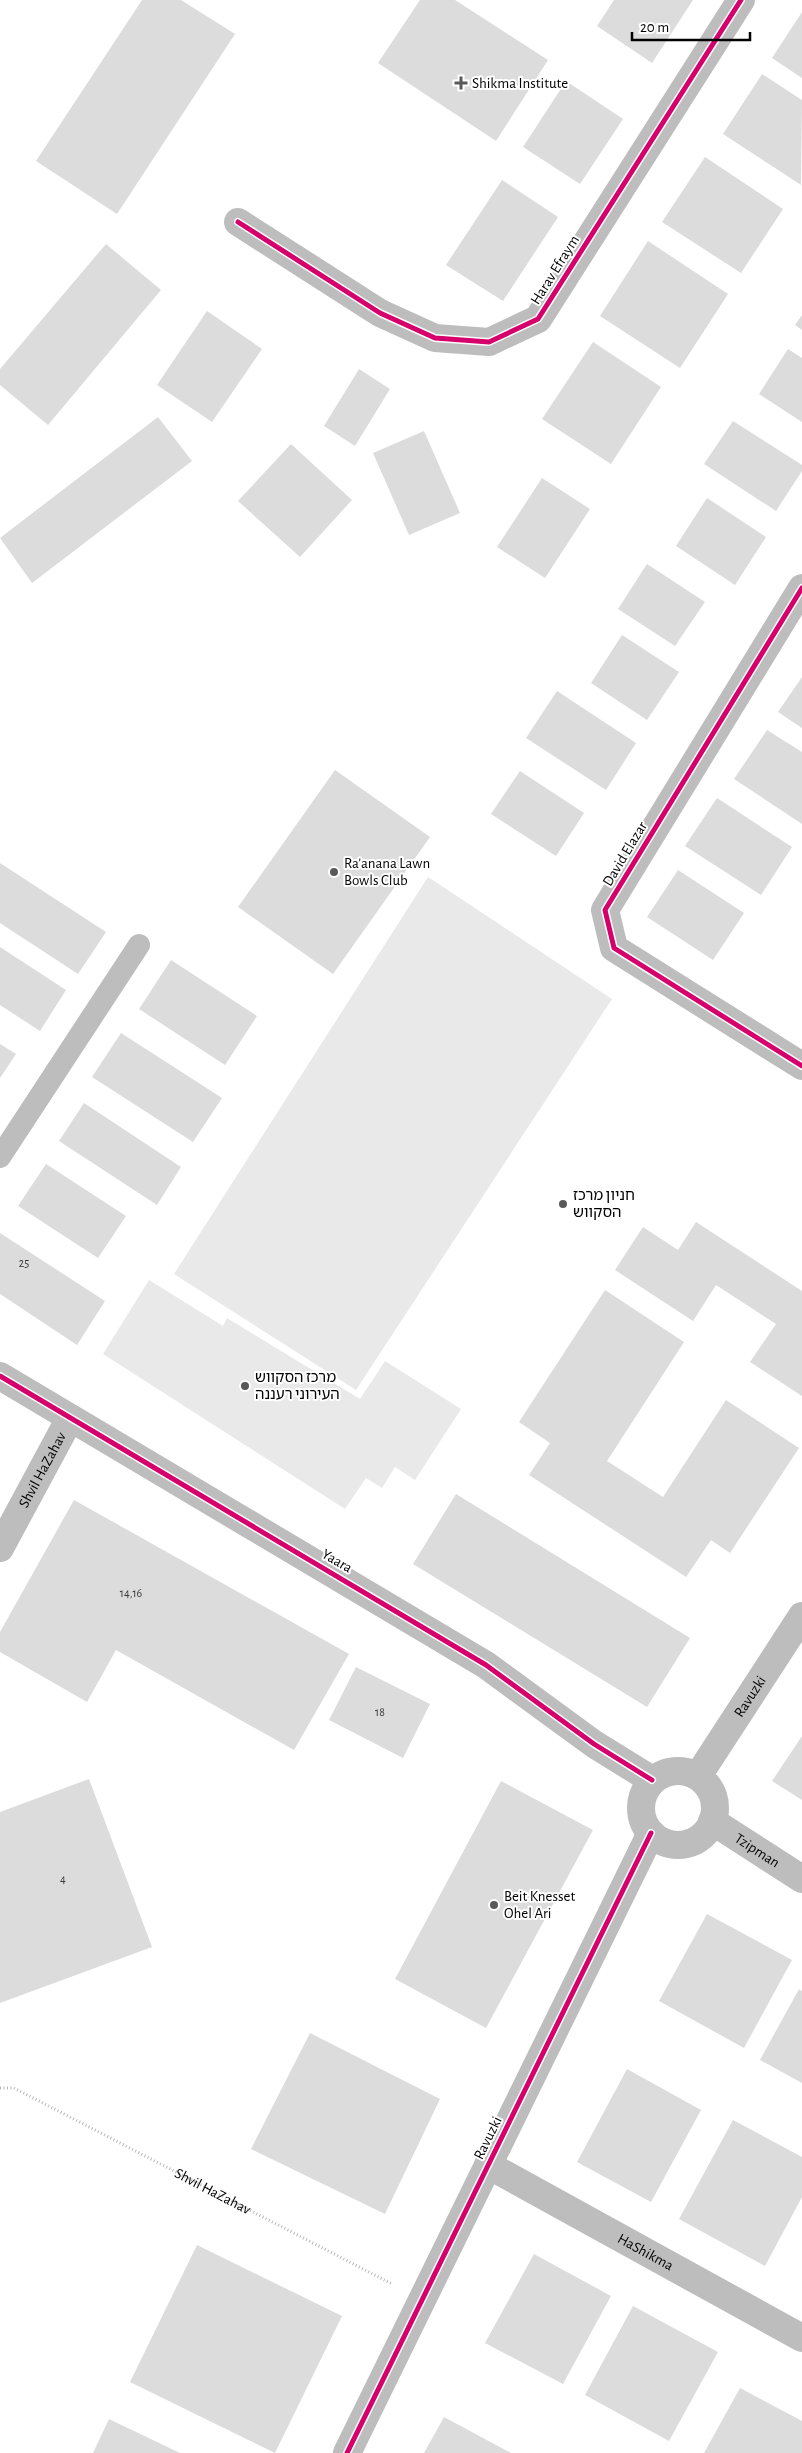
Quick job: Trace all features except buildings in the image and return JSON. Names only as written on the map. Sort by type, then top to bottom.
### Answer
[{"type":"street","name":"Harav Efraym","points":[[238,222],[380,313],[436,338],[490,342],[538,319],[741,0]]},
{"type":"street","name":"David Elazar","points":[[802,588],[606,910],[614,948],[802,1066]]},
{"type":"street","name":"Yaara","points":[[0,1376],[486,1664],[594,1744],[652,1780]]},
{"type":"street","name":"Shvil HaZahav","points":[[0,1548],[70,1418]]},
{"type":"street","name":"Ravuzki","points":[[698,1776],[802,1616]]},
{"type":"street","points":[[683,1771],[698,1776],[714,1796],[715,1809],[712,1821],[704,1834],[692,1842],[677,1845],[663,1842],[651,1834],[641,1813],[645,1790],[652,1780],[666,1772],[683,1771]]},
{"type":"street","name":"Tzipman","points":[[712,1821],[802,1879]]},
{"type":"street","name":"Ravuzki","points":[[348,2453],[651,1834]]},
{"type":"street","name":"HaShikma","points":[[488,2165],[802,2338]]},
{"type":"lane","points":[[0,1157],[139,945]]},
{"type":"shaded area","points":[[428,877],[612,999],[356,1390],[174,1274]]},
{"type":"shaded area","name":"מרכז הסקווש העירוני רעננה","points":[[149,1280],[223,1326],[227,1318],[360,1399],[385,1361],[461,1409],[415,1480],[395,1467],[382,1488],[366,1478],[345,1509],[103,1354]]},
{"type":"cycle path","points":[[238,222],[380,313],[435,338],[489,342],[538,319],[741,0]]},
{"type":"cycle path","points":[[802,588],[605,910],[614,948],[802,1066]]},
{"type":"cycle path","points":[[0,1376],[486,1665],[594,1744],[652,1780]]},
{"type":"cycle path","points":[[347,2453],[651,1833]]},
{"type":"place","name":"Shikma Institute","points":[[461,83]]},
{"type":"place","name":"Ra'anana Lawn Bowls Club","points":[[334,872]]},
{"type":"place","name":"חניון מרכז הסקווש","points":[[563,1204]]},
{"type":"place","name":"מרכז הסקווש העירוני רעננה","points":[[245,1386]]},
{"type":"place","name":"Beit Knesset Ohel Ari","points":[[494,1905]]}]
